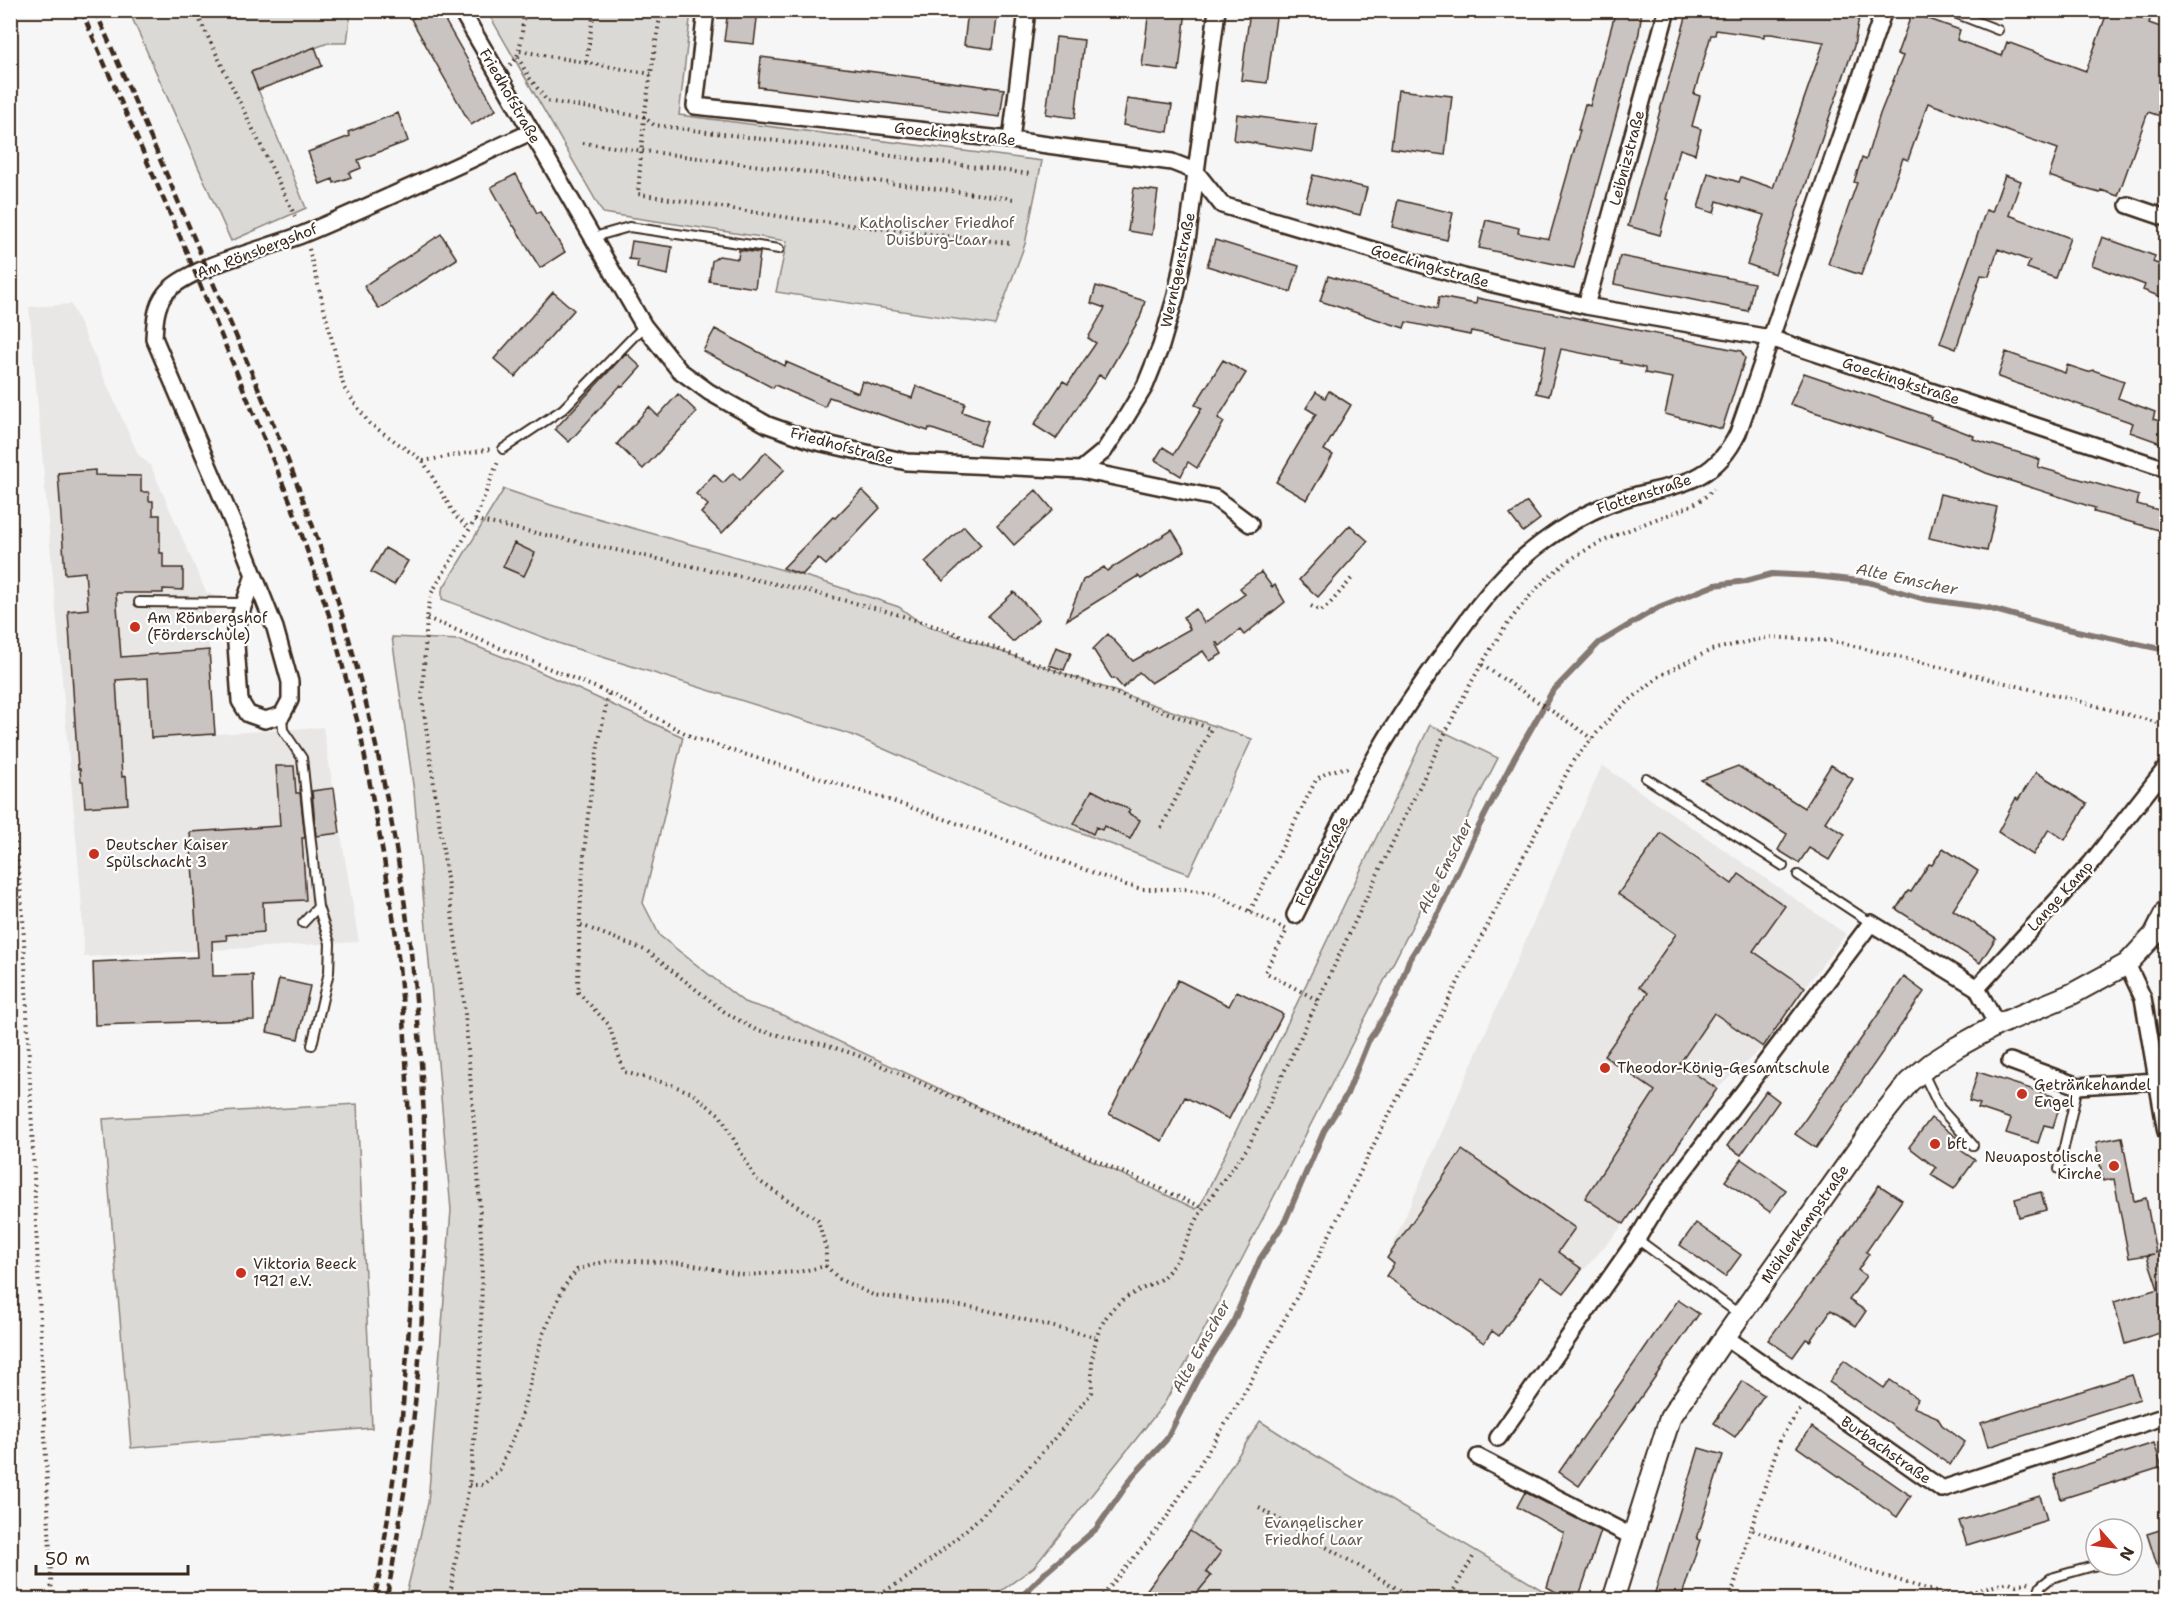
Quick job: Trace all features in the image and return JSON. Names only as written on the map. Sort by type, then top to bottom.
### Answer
[{"type":"street","name":"Friedhofstraße","points":[[461,10],[644,326],[679,370],[709,392],[768,425],[813,441],[907,462],[1081,470],[1215,498],[1250,524]]},
{"type":"street","name":"Goeckingkstraße","points":[[706,10],[695,106],[1011,140],[1172,162],[1195,171],[1222,206],[1464,277],[1586,306],[1770,338],[2166,469]]},
{"type":"street","points":[[1011,140],[1027,10]]},
{"type":"street","name":"Werntgenstraße","points":[[1081,470],[1104,451],[1125,419],[1144,386],[1161,346],[1176,295],[1186,244],[1217,10]]},
{"type":"street","name":"Leibnizstraße","points":[[1586,306],[1667,10]]},
{"type":"street","name":"Flottenstraße","points":[[1295,915],[1366,774],[1403,711],[1483,599],[1527,554],[1559,529],[1582,516],[1633,495],[1706,474],[1730,449],[1738,433],[1884,10]]},
{"type":"street","name":"Am Rönsbergshof","points":[[282,715],[290,700],[290,682],[275,628],[154,338],[155,314],[164,295],[180,281],[228,260],[303,234],[531,132]]},
{"type":"street","points":[[2128,205],[2166,218]]},
{"type":"street","points":[[254,575],[235,630],[240,701],[248,714],[264,720],[282,715]]},
{"type":"street","name":"Lange Kamp","points":[[1977,988],[2092,861],[2166,768]]},
{"type":"street","points":[[2166,911],[2154,935],[2127,964],[2143,998],[2166,1132]]},
{"type":"street","points":[[1498,1438],[1637,1239],[1657,1206],[1871,923],[1977,988],[1997,1025]]},
{"type":"street","name":"Möhlenkampstraße","points":[[1613,1599],[1670,1418],[1878,1121],[1909,1082],[1957,1047],[1997,1025],[2072,994],[2127,964]]},
{"type":"street","points":[[2010,1061],[2078,1086],[2157,1081]]},
{"type":"street","name":"Burbachstraße","points":[[1725,1337],[1942,1489],[2166,1416]]},
{"type":"street","points":[[1478,1456],[1633,1537]]},
{"type":"lane","points":[[1947,10],[1998,30]]},
{"type":"lane","points":[[594,237],[628,227],[779,249]]},
{"type":"lane","points":[[503,449],[563,409],[644,326]]},
{"type":"lane","points":[[139,602],[245,603]]},
{"type":"lane","points":[[282,715],[283,730],[302,758],[318,907],[330,943],[329,972],[312,1045]]},
{"type":"lane","points":[[1646,778],[1783,866]]},
{"type":"lane","points":[[1797,875],[1871,923]]},
{"type":"lane","points":[[303,923],[318,907]]},
{"type":"lane","points":[[1922,1071],[1940,1108],[1973,1145]]},
{"type":"lane","points":[[2059,1169],[2078,1086]]},
{"type":"lane","points":[[1637,1239],[1741,1315]]},
{"type":"lane","points":[[2035,1599],[2041,1587],[2051,1578],[2084,1569]]},
{"type":"path","points":[[195,10],[309,249],[344,388],[369,423],[423,461],[456,517],[470,529]]},
{"type":"path","points":[[497,73],[516,62],[520,51],[524,10]]},
{"type":"path","points":[[586,62],[594,10]]},
{"type":"path","points":[[661,10],[645,117],[639,194],[797,219],[1010,243]]},
{"type":"path","points":[[520,51],[651,74]]},
{"type":"path","points":[[518,57],[528,76],[547,101],[645,117],[654,125],[1031,174]]},
{"type":"path","points":[[584,143],[1014,200]]},
{"type":"path","points":[[423,461],[487,448],[503,449],[475,520],[431,594],[427,618],[422,698],[464,1000],[482,1260],[476,1423],[469,1485],[449,1599]]},
{"type":"path","points":[[869,1599],[910,1575],[957,1538],[1005,1494],[1092,1392],[1090,1363],[1095,1337],[1112,1307],[1131,1295],[1155,1285],[1173,1265],[1204,1208],[1248,1147],[1443,737],[1500,636],[1526,601],[1558,569],[1573,558],[1605,540],[1693,506],[1716,487]]},
{"type":"path","points":[[475,520],[793,587],[886,611],[941,628],[1211,729],[1161,828]]},
{"type":"path","points":[[1311,606],[1321,611],[1352,578]]},
{"type":"path","points":[[427,618],[609,693],[693,738],[895,802],[1014,843],[1116,882],[1142,889],[1200,890],[1224,897],[1287,930],[1265,972],[1319,1001]]},
{"type":"path","points":[[1099,1599],[1165,1520],[1242,1397],[1318,1258],[1377,1138],[1573,761],[1614,713],[1661,675],[1711,650],[1769,638],[1833,641],[2075,700],[2166,726]]},
{"type":"path","points":[[1482,666],[1592,739]]},
{"type":"path","points":[[609,693],[597,742],[586,828],[578,992],[609,1025],[624,1072],[669,1083],[690,1092],[720,1115],[756,1179],[818,1220],[826,1249],[826,1266],[838,1279],[873,1296],[977,1308],[1095,1337]]},
{"type":"path","points":[[1250,911],[1316,780],[1328,771],[1336,769],[1352,768],[1366,774]]},
{"type":"path","points":[[10,783],[23,917],[52,1599]]},
{"type":"path","points":[[580,925],[647,951],[726,1013],[754,1029],[823,1044],[857,1055],[1204,1208]]},
{"type":"path","points":[[469,1485],[483,1485],[500,1469],[520,1420],[542,1337],[562,1288],[577,1270],[614,1260],[684,1263],[744,1275],[798,1272],[826,1266]]},
{"type":"path","points":[[1730,1599],[1781,1437],[1810,1397]]},
{"type":"path","points":[[1259,1508],[1417,1599]]},
{"type":"path","points":[[1751,1529],[1878,1574],[1953,1597],[2009,1582],[2016,1586],[2031,1582],[2041,1587]]},
{"type":"path","points":[[1448,1599],[1473,1557]]},
{"type":"shaded area","name":"Am Rönbergshof (Förderschule)","points":[[71,304],[138,454],[151,466],[206,592],[214,596],[216,624],[208,631],[215,734],[323,727],[359,942],[84,957],[81,894],[29,307]]},
{"type":"shaded area","name":"Theodor-König-Gesamtschule","points":[[1602,765],[1846,934],[1763,1047],[1717,1089],[1624,1224],[1564,1293],[1541,1277],[1499,1336],[1387,1258]]},
{"type":"green space","points":[[129,11],[351,11],[347,43],[328,43],[251,72],[306,208],[231,241]]},
{"type":"green space","name":"Katholischer Friedhof Duisburg-Laar","points":[[487,11],[691,11],[679,115],[1042,161],[1025,244],[995,325],[776,292],[787,241],[603,213]]},
{"type":"green space","points":[[504,489],[554,506],[815,579],[899,607],[922,624],[1252,739],[1189,874],[1037,816],[852,735],[561,644],[442,599],[442,590]]},
{"type":"green space","points":[[392,637],[460,640],[534,669],[683,737],[643,903],[660,936],[744,1002],[776,1012],[1196,1209],[1202,1202],[1430,725],[1498,758],[1243,1257],[1164,1404],[1034,1567],[990,1599],[405,1599],[428,1503],[451,1210],[414,792]]},
{"type":"green space","name":"Viktoria Beeck 1921 e.V.","points":[[357,1104],[372,1428],[131,1448],[103,1119]]},
{"type":"green space","name":"Evangelischer Friedhof Laar","points":[[1260,1421],[1557,1599],[1140,1600],[1190,1531]]},
{"type":"building","points":[[426,10],[439,10],[496,110],[471,125],[411,19]]},
{"type":"building","points":[[728,10],[758,10],[754,44],[724,41]]},
{"type":"building","points":[[968,10],[998,10],[993,49],[964,45]]},
{"type":"building","points":[[1149,10],[1186,10],[1179,71],[1142,66]]},
{"type":"building","points":[[1250,10],[1277,10],[1267,83],[1241,80]]},
{"type":"building","points":[[1616,10],[1642,10],[1639,33],[1574,268],[1479,248],[1486,220],[1519,228],[1518,233],[1549,239],[1580,130],[1578,130],[1585,104],[1590,106]]},
{"type":"building","points":[[1688,10],[1814,10],[1859,17],[1854,46],[1775,274],[1747,264],[1764,215],[1717,201],[1714,213],[1698,208],[1708,173],[1739,182],[1741,177],[1773,188],[1824,42],[1771,34],[1764,34],[1764,37],[1716,30],[1715,35],[1711,35],[1694,94],[1700,96],[1692,126],[1701,129],[1695,154],[1680,149],[1666,199],[1669,200],[1660,235],[1628,226]]},
{"type":"building","points":[[2108,10],[2153,10],[2149,23],[2166,29],[2166,118],[2148,112],[2118,196],[2101,190],[2100,193],[2089,190],[2049,176],[2058,149],[1928,103],[1908,160],[1903,158],[1861,275],[1828,264],[1857,183],[1854,182],[1862,158],[1866,160],[1880,114],[1903,56],[1897,54],[1912,13],[1960,30],[1957,40],[2002,56],[2007,42],[2086,71]]},
{"type":"building","points":[[1056,37],[1084,40],[1075,118],[1046,114]]},
{"type":"building","points":[[315,47],[322,66],[258,90],[251,72]]},
{"type":"building","points":[[761,57],[1004,89],[1000,117],[758,87]]},
{"type":"building","points":[[1398,90],[1452,96],[1445,155],[1391,148]]},
{"type":"building","points":[[1127,99],[1172,105],[1168,132],[1123,125]]},
{"type":"building","points":[[398,113],[408,141],[358,160],[361,168],[349,173],[351,177],[334,183],[333,179],[320,184],[308,152],[350,136],[348,132]]},
{"type":"building","points":[[1237,114],[1317,125],[1313,152],[1234,140]]},
{"type":"building","points":[[516,174],[537,213],[540,212],[565,252],[540,268],[491,187]]},
{"type":"building","points":[[1313,175],[1367,188],[1360,215],[1306,201]]},
{"type":"building","points":[[2005,175],[2021,181],[2009,215],[2070,238],[2055,278],[2027,268],[2030,261],[1998,249],[1989,276],[1981,275],[1956,349],[1940,343],[1986,210],[1992,212]]},
{"type":"building","points":[[1134,188],[1158,191],[1152,235],[1128,231]]},
{"type":"building","points":[[1398,200],[1453,213],[1447,240],[1392,227]]},
{"type":"building","points":[[441,234],[457,259],[379,309],[364,286]]},
{"type":"building","points":[[2102,237],[2155,256],[2153,262],[2166,267],[2166,299],[2143,290],[2145,285],[2092,265]]},
{"type":"building","points":[[1215,240],[1299,266],[1291,292],[1207,266]]},
{"type":"building","points":[[632,241],[672,247],[668,275],[637,268],[638,260],[629,259]]},
{"type":"building","points":[[739,250],[760,253],[755,288],[709,281],[712,261],[719,256],[738,259]]},
{"type":"building","points":[[1620,256],[1754,283],[1748,311],[1614,284]]},
{"type":"building","points":[[1328,276],[1437,309],[1439,297],[1476,304],[1477,298],[1741,351],[1745,358],[1722,429],[1665,414],[1673,378],[1645,373],[1645,368],[1620,363],[1621,361],[1561,349],[1549,396],[1536,393],[1546,346],[1471,331],[1470,335],[1406,322],[1404,328],[1320,301]]},
{"type":"building","points":[[1096,286],[1145,301],[1140,318],[1105,378],[1099,375],[1056,439],[1034,425],[1063,381],[1068,384],[1096,343],[1088,338],[1105,308],[1091,303]]},
{"type":"building","points":[[553,292],[574,310],[515,377],[494,359]]},
{"type":"building","points":[[715,329],[785,366],[786,362],[858,393],[862,381],[912,398],[916,386],[965,403],[962,412],[988,421],[979,445],[929,428],[928,431],[829,397],[825,407],[775,385],[773,388],[703,351]]},
{"type":"building","points":[[2006,352],[2065,373],[2067,365],[2088,372],[2093,370],[2124,381],[2118,398],[2155,412],[2153,419],[2166,423],[2166,445],[2130,432],[2133,423],[1998,377]]},
{"type":"building","points":[[626,353],[641,367],[623,387],[620,386],[569,442],[555,429]]},
{"type":"building","points":[[1223,360],[1246,373],[1218,418],[1224,422],[1197,468],[1188,462],[1181,476],[1155,460],[1163,447],[1174,454],[1202,408],[1195,405]]},
{"type":"building","points":[[1804,373],[1927,415],[1931,417],[1930,419],[1974,436],[1973,439],[2040,460],[2038,467],[2139,496],[2137,504],[2166,512],[2166,532],[2094,512],[2095,508],[1986,473],[1954,458],[1790,404]]},
{"type":"building","points":[[1329,391],[1351,405],[1324,450],[1333,455],[1307,500],[1276,482],[1316,414],[1306,408],[1316,392],[1325,398]]},
{"type":"building","points":[[678,394],[697,412],[643,469],[617,444],[649,407],[658,416]]},
{"type":"building","points":[[766,452],[785,469],[722,533],[701,513],[708,505],[696,494],[714,474],[723,483],[733,473],[740,480]]},
{"type":"building","points":[[95,470],[95,475],[141,476],[141,492],[149,492],[149,501],[153,501],[153,515],[160,515],[160,553],[163,553],[163,568],[183,568],[183,590],[163,589],[163,593],[116,593],[121,657],[209,650],[215,734],[151,738],[148,678],[116,680],[122,777],[126,776],[128,804],[85,807],[83,781],[81,781],[80,769],[78,769],[68,611],[88,609],[85,572],[65,574],[58,473]]},
{"type":"building","points":[[862,490],[880,508],[826,565],[818,558],[802,575],[783,568],[833,517],[835,518]]},
{"type":"building","points":[[1036,490],[1053,510],[1014,545],[997,526]]},
{"type":"building","points":[[1940,494],[1997,507],[1987,551],[1929,538]]},
{"type":"building","points":[[1527,502],[1540,519],[1523,532],[1510,515]]},
{"type":"building","points":[[1350,525],[1368,541],[1318,597],[1299,580]]},
{"type":"building","points":[[964,526],[981,545],[943,581],[925,562]]},
{"type":"building","points":[[1172,530],[1185,551],[1141,579],[1138,576],[1067,620],[1083,580],[1104,567],[1107,571]]},
{"type":"building","points":[[514,543],[535,553],[524,576],[503,567]]},
{"type":"building","points":[[385,548],[408,561],[394,585],[371,572]]},
{"type":"building","points":[[1261,572],[1272,587],[1275,585],[1285,602],[1244,635],[1240,630],[1220,646],[1216,643],[1222,654],[1210,661],[1203,651],[1151,683],[1139,672],[1123,688],[1114,678],[1112,679],[1093,649],[1108,634],[1133,661],[1190,629],[1183,617],[1196,609],[1204,623],[1245,594],[1240,588]]},
{"type":"building","points":[[1014,592],[1039,619],[1013,642],[988,616]]},
{"type":"building","points":[[1056,647],[1071,653],[1064,670],[1049,665]]},
{"type":"building","points":[[1831,765],[1853,779],[1825,822],[1845,834],[1829,860],[1809,848],[1799,863],[1778,850],[1787,834],[1701,780],[1738,766],[1804,808]]},
{"type":"building","points":[[276,766],[294,766],[296,793],[300,793],[305,838],[302,838],[306,900],[263,902],[264,932],[226,935],[227,940],[212,941],[213,976],[253,975],[254,1020],[95,1025],[93,962],[198,957],[190,832],[280,826]]},
{"type":"building","points":[[2036,772],[2087,804],[2065,840],[2049,829],[2033,855],[1998,832],[2016,798],[2018,800]]},
{"type":"building","points":[[334,788],[340,833],[316,836],[312,791]]},
{"type":"building","points":[[1092,790],[1130,810],[1128,813],[1140,820],[1130,839],[1104,826],[1102,830],[1096,827],[1093,834],[1074,824]]},
{"type":"building","points":[[1661,833],[1732,884],[1739,874],[1785,906],[1753,951],[1805,987],[1763,1047],[1714,1013],[1680,1063],[1717,1089],[1624,1224],[1585,1198],[1655,1091],[1604,1056],[1648,993],[1639,987],[1676,934],[1618,894]]},
{"type":"building","points":[[1943,848],[1978,871],[1953,910],[1996,938],[1980,963],[1896,909]]},
{"type":"building","points":[[1904,977],[1924,992],[1816,1148],[1795,1134]]},
{"type":"building","points":[[279,979],[310,986],[298,1039],[267,1032]]},
{"type":"building","points":[[1178,980],[1229,1006],[1237,991],[1283,1014],[1229,1119],[1185,1097],[1162,1141],[1109,1114]]},
{"type":"building","points":[[1978,1072],[2062,1099],[2053,1127],[2044,1125],[2038,1143],[2006,1133],[2011,1119],[1978,1108],[1980,1104],[1969,1101]]},
{"type":"building","points":[[1766,1091],[1779,1101],[1741,1155],[1727,1146]]},
{"type":"building","name":"bft","points":[[1931,1118],[1960,1140],[1956,1147],[1975,1160],[1954,1189],[1931,1175],[1936,1168],[1909,1147]]},
{"type":"building","points":[[2122,1137],[2134,1201],[2146,1198],[2156,1253],[2166,1249],[2166,1331],[2125,1344],[2114,1302],[2158,1289],[2147,1256],[2154,1254],[2129,1258],[2114,1179],[2103,1181],[2096,1142]]},
{"type":"building","points":[[1462,1150],[1575,1228],[1558,1252],[1582,1269],[1564,1293],[1541,1277],[1499,1336],[1492,1331],[1484,1343],[1386,1276],[1394,1264],[1387,1258]]},
{"type":"building","points":[[1741,1159],[1786,1190],[1770,1212],[1725,1181]]},
{"type":"building","points":[[1879,1185],[1902,1200],[1866,1252],[1869,1254],[1858,1270],[1866,1276],[1849,1300],[1866,1311],[1856,1326],[1831,1310],[1810,1341],[1806,1339],[1793,1357],[1768,1340],[1827,1262]]},
{"type":"building","points":[[2041,1192],[2046,1210],[2019,1217],[2015,1199]]},
{"type":"building","points":[[1696,1223],[1741,1255],[1725,1277],[1680,1245]]},
{"type":"building","points":[[1678,1300],[1699,1314],[1579,1486],[1559,1472]]},
{"type":"building","points":[[1844,1360],[1884,1388],[1890,1380],[1918,1399],[1913,1407],[1937,1417],[1942,1425],[1965,1442],[1950,1465],[1829,1382]]},
{"type":"building","points":[[2132,1375],[2140,1399],[1988,1447],[1981,1423]]},
{"type":"building","points":[[1743,1381],[1764,1395],[1735,1437],[1714,1423]]},
{"type":"building","points":[[1812,1427],[1911,1496],[1897,1517],[1797,1447]]},
{"type":"building","points":[[2154,1443],[2162,1467],[2061,1499],[2054,1475]]},
{"type":"building","points":[[1699,1448],[1723,1455],[1697,1539],[1700,1540],[1681,1599],[1653,1599]]},
{"type":"building","points":[[1525,1492],[1601,1531],[1578,1599],[1568,1599],[1547,1587],[1564,1533],[1517,1507]]},
{"type":"building","points":[[2040,1496],[2047,1520],[1967,1545],[1959,1521]]},
{"type":"building","points":[[2166,1528],[2166,1584],[2163,1584],[2147,1534]]},
{"type":"building","points":[[1190,1531],[1221,1552],[1206,1572],[1211,1576],[1192,1599],[1140,1599]]},
{"type":"waterway","name":"Alte Emscher","points":[[1018,1600],[1046,1572],[1096,1529],[1133,1476],[1166,1440],[1198,1378],[1232,1325],[1260,1259],[1285,1221],[1324,1131],[1347,1094],[1368,1042],[1396,997],[1409,960],[1439,912],[1475,834],[1515,757],[1552,692],[1599,643],[1659,607],[1715,585],[1746,581],[1772,574],[1868,582],[1924,599],[1988,608],[2049,625],[2161,649]]},
{"type":"waterway","points":[[10,1487],[15,1600]]},
{"type":"railway","points":[[81,10],[187,253],[292,506],[329,615],[360,731],[384,859],[396,936],[404,1017],[412,1186],[411,1302],[402,1417],[380,1573],[374,1600]]},
{"type":"railway","points":[[95,10],[251,370],[313,527],[340,608],[369,716],[392,825],[409,936],[420,1047],[425,1159],[424,1271],[417,1382],[404,1493],[386,1600]]},
{"type":"place","name":"Am Rönbergshof (Förderschule)","points":[[135,627]]},
{"type":"place","name":"Deutscher Kaiser Spülschacht 3","points":[[94,854]]},
{"type":"place","name":"Theodor-König-Gesamtschule","points":[[1605,1068]]},
{"type":"place","name":"Getränkehandel Engel","points":[[2022,1094]]},
{"type":"place","name":"bft","points":[[1935,1144]]},
{"type":"place","name":"Neuapostolische Kirche","points":[[2114,1166]]},
{"type":"place","name":"Viktoria Beeck 1921 e.V.","points":[[241,1273]]}]
